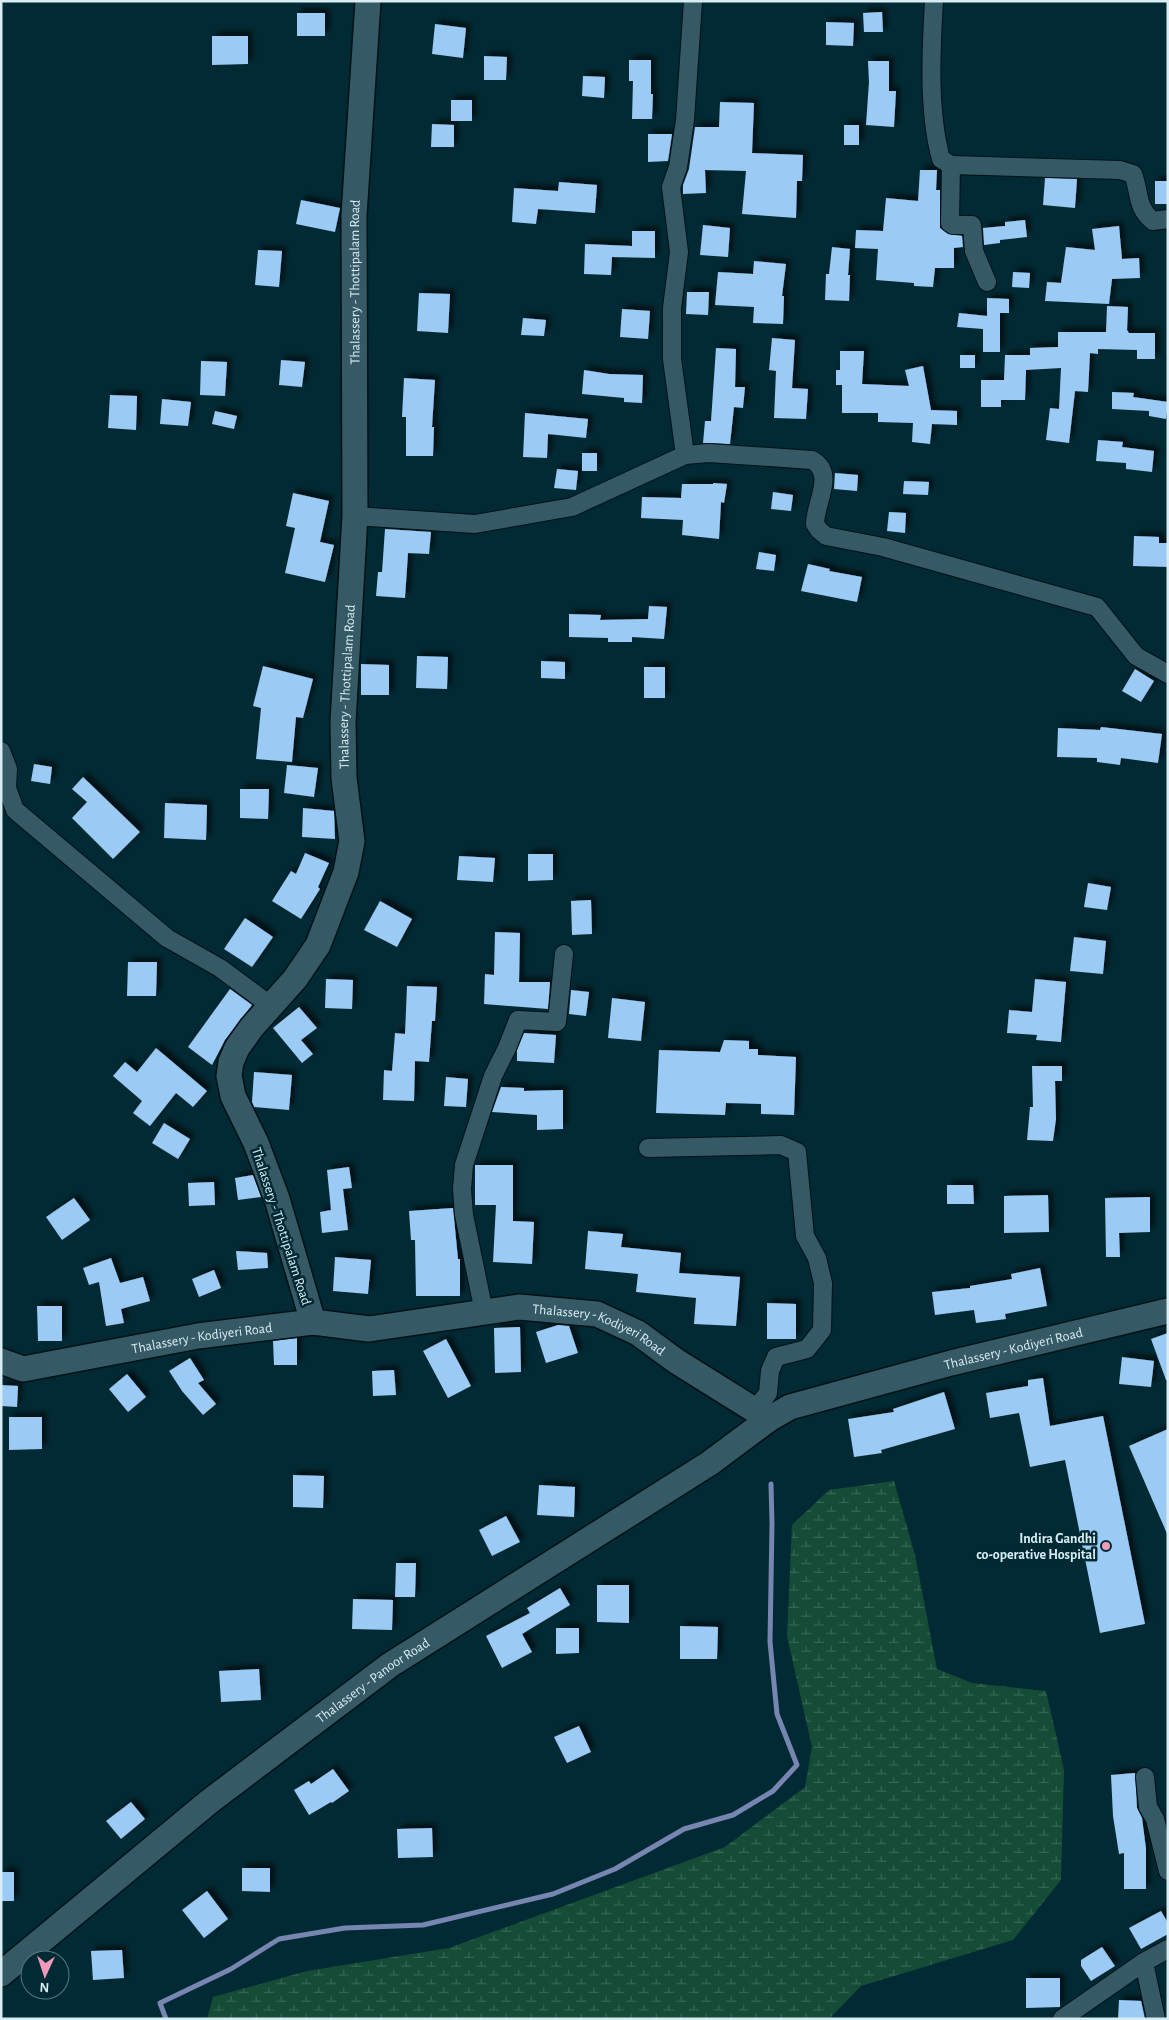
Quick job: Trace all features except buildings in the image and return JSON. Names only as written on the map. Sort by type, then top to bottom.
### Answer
[{"type":"main road","name":"Thalassery - Thottipalam Road","points":[[313,1322],[277,1200],[256,1143],[233,1096],[229,1076],[231,1062],[237,1048],[252,1027],[295,979],[318,945],[346,872],[352,841],[344,778],[343,722],[355,516],[354,215],[368,1]]},
{"type":"main road","name":"Thalassery - Kodiyeri Road","points":[[1,1361],[23,1369],[198,1336],[313,1322],[370,1329],[519,1307],[598,1314],[638,1333],[676,1360],[762,1414],[901,1376],[1168,1311]]},
{"type":"main road","name":"Thalassery - Panoor Road","points":[[1,1974],[210,1800],[390,1665],[710,1463],[762,1414]]},
{"type":"street","points":[[685,455],[672,359],[672,308],[679,252],[671,186],[678,167],[685,120],[693,1]]},
{"type":"street","points":[[934,1],[931,49],[937,145],[941,160],[951,165],[1120,170],[1133,174],[1140,207],[1144,214],[1152,221],[1168,219]]},
{"type":"street","points":[[951,165],[950,223],[953,226],[972,225],[974,251],[987,282]]},
{"type":"street","points":[[355,516],[475,524],[572,507],[685,455],[709,453],[812,460],[818,464],[824,474],[815,524],[826,536],[883,547],[1097,607],[1136,656],[1168,674]]},
{"type":"street","points":[[1,751],[8,769],[7,788],[15,810],[167,938],[220,968],[271,1006]]},
{"type":"street","points":[[484,1312],[464,1215],[462,1189],[464,1165],[493,1076],[518,1020],[557,1022],[564,954]]},
{"type":"street","points":[[648,1148],[781,1145],[797,1152],[804,1236],[817,1258],[823,1283],[822,1330],[806,1349],[776,1357],[770,1371],[768,1393],[762,1414]]},
{"type":"street","points":[[1146,1777],[1148,1806],[1154,1820],[1168,1871]]},
{"type":"street","points":[[1062,2019],[1144,1962],[1168,1949]]},
{"type":"street","points":[[1144,1962],[1156,2019]]},
{"type":"green space","points":[[894,1481],[915,1555],[937,1669],[972,1683],[1046,1691],[1064,1770],[1061,1880],[1013,1940],[861,1986],[829,2019],[207,2019],[213,1997],[307,1971],[449,1948],[725,1847],[805,1787],[812,1747],[787,1636],[792,1525],[829,1490]]},
{"type":"waterway","points":[[166,2019],[160,2003],[231,1969],[279,1939],[345,1928],[423,1925],[553,1894],[615,1869],[684,1829],[733,1815],[773,1791],[797,1765],[777,1714],[770,1642],[771,1484]]},
{"type":"place","name":"Indira Gandhi co-operative Hospital","points":[[1106,1546]]}]
